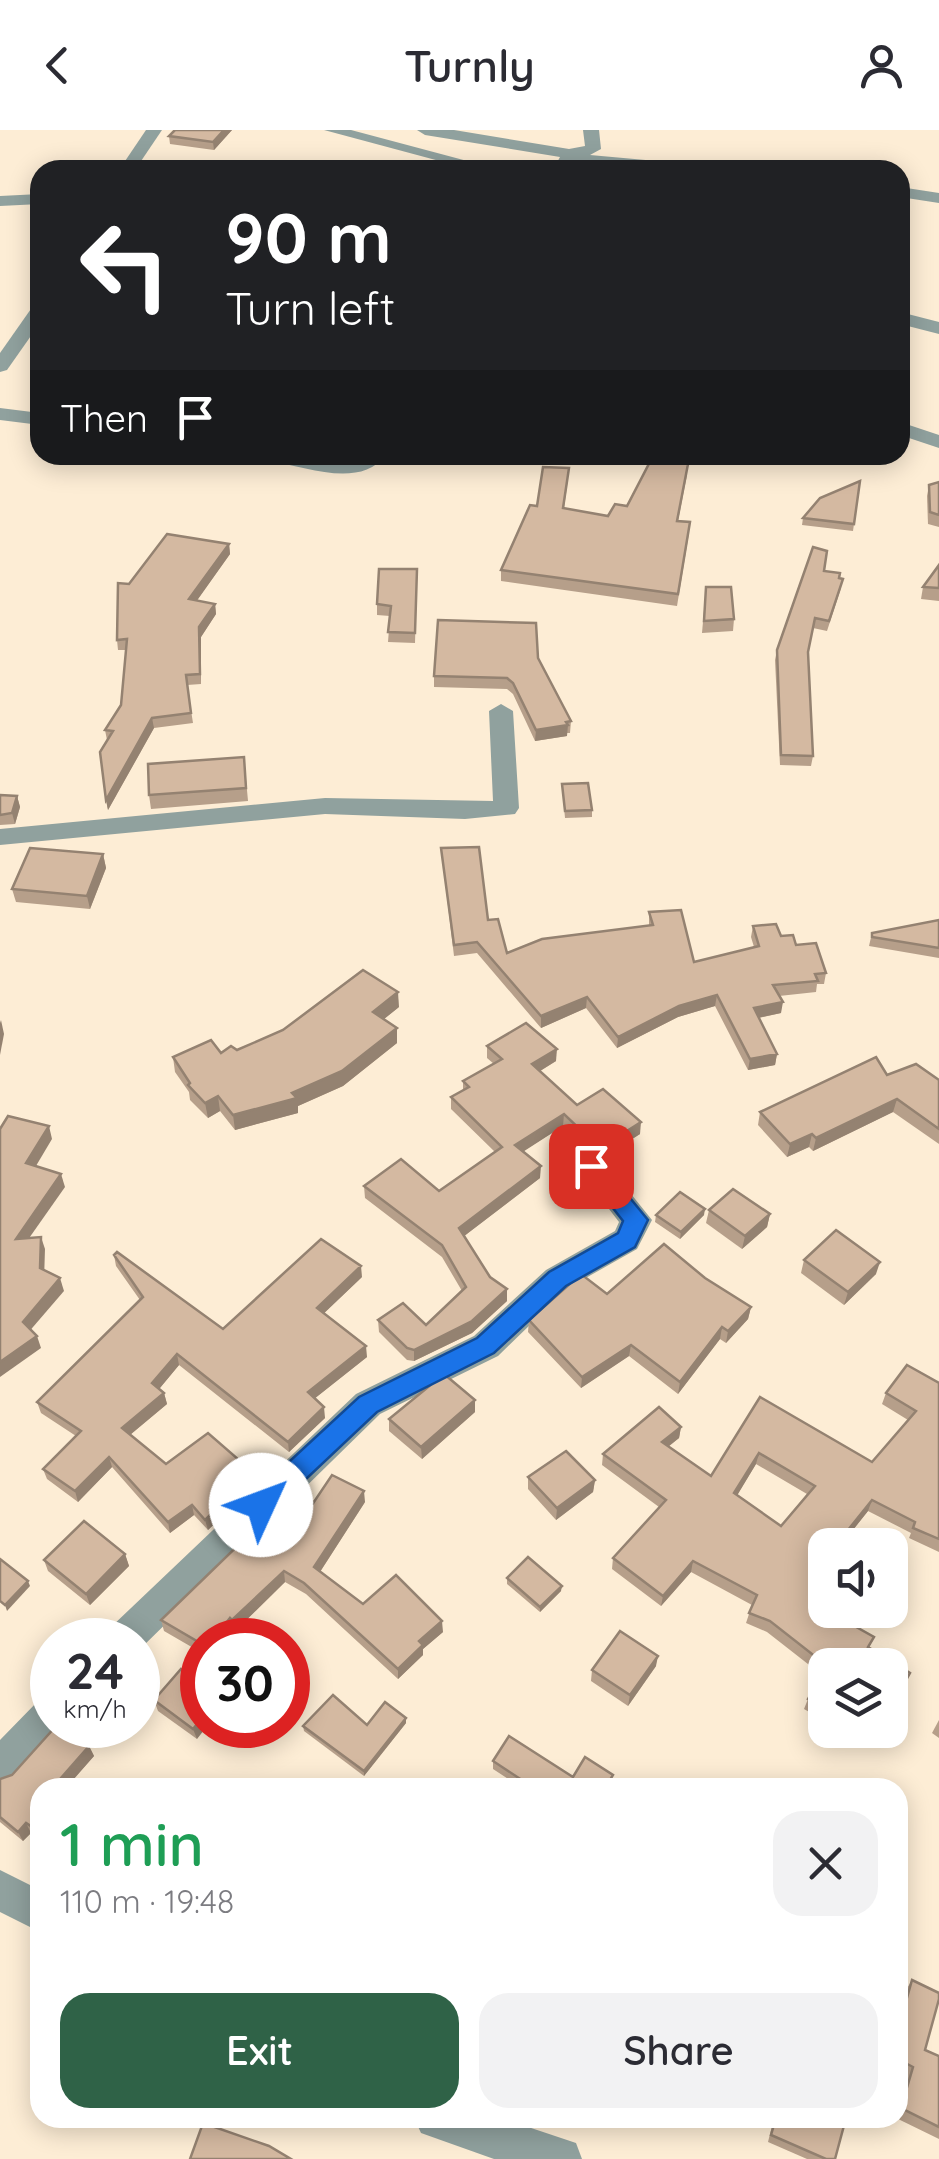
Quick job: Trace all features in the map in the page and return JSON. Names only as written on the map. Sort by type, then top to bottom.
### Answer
[{"type":"street","points":[[134,160],[154,130]]},
{"type":"street","points":[[332,130],[453,160]]},
{"type":"street","points":[[425,130],[608,160]]},
{"type":"street","points":[[566,160],[573,150],[593,149],[591,130]]},
{"type":"street","points":[[910,194],[939,198]]},
{"type":"street","points":[[0,201],[30,200]]},
{"type":"street","points":[[910,321],[939,328]]},
{"type":"street","points":[[0,366],[30,324]]},
{"type":"street","points":[[0,414],[30,418]]},
{"type":"street","points":[[910,432],[939,442]]},
{"type":"street","points":[[326,465],[354,470],[367,465]]},
{"type":"street","points":[[0,837],[325,806],[465,811],[506,808],[501,711]]},
{"type":"street","points":[[145,1618],[368,1404],[486,1346],[558,1279],[626,1240],[636,1220],[591,1166]]},
{"type":"street","points":[[0,1768],[30,1737]]},
{"type":"street","points":[[0,1890],[30,1906]]},
{"type":"street","points":[[466,2128],[560,2159]]},
{"type":"building","points":[[175,130],[224,130],[213,142],[169,136]]},
{"type":"building","points":[[648,465],[688,465],[677,521],[690,522],[678,594],[501,570],[530,505],[537,506],[543,467],[569,468],[563,508],[608,516],[615,504],[627,506]]},
{"type":"building","points":[[860,481],[854,524],[803,518],[820,498]]},
{"type":"building","points":[[939,482],[939,515],[930,512],[929,485]]},
{"type":"building","points":[[167,534],[229,544],[189,599],[215,604],[199,627],[200,674],[186,675],[191,713],[152,718],[106,800],[100,752],[113,731],[105,730],[121,705],[127,639],[117,640],[118,583],[129,584]]},
{"type":"building","points":[[813,547],[827,551],[824,571],[840,573],[839,578],[843,579],[829,621],[815,618],[808,652],[813,756],[781,755],[777,650]]},
{"type":"building","points":[[939,565],[939,588],[923,587]]},
{"type":"building","points":[[379,569],[417,569],[415,633],[388,632],[391,606],[377,604]]},
{"type":"building","points":[[706,587],[731,587],[734,619],[704,621]]},
{"type":"building","points":[[438,620],[536,623],[538,658],[571,721],[566,722],[568,725],[536,730],[507,678],[434,676]]},
{"type":"building","points":[[244,757],[246,788],[149,795],[148,764]]},
{"type":"building","points":[[588,783],[592,810],[565,811],[562,784]]},
{"type":"building","points":[[0,795],[17,796],[12,813],[0,815]]},
{"type":"building","points":[[479,847],[488,920],[498,919],[507,953],[542,939],[653,925],[649,912],[681,910],[694,962],[759,946],[753,926],[776,924],[781,936],[793,935],[796,945],[816,943],[826,973],[815,974],[818,981],[773,985],[783,1002],[754,1008],[777,1054],[750,1059],[717,995],[679,1006],[618,1037],[587,997],[541,1016],[477,942],[454,945],[441,848]]},
{"type":"building","points":[[30,848],[103,854],[87,896],[12,889]]},
{"type":"building","points":[[939,920],[939,948],[872,937],[872,933]]},
{"type":"building","points":[[363,970],[398,992],[373,1012],[397,1028],[342,1071],[292,1093],[297,1098],[233,1115],[218,1096],[205,1103],[188,1085],[173,1057],[211,1040],[221,1053],[231,1046],[237,1050],[283,1030]]},
{"type":"building","points":[[526,1023],[557,1049],[532,1064],[577,1105],[603,1089],[641,1122],[619,1136],[607,1126],[588,1137],[564,1114],[515,1145],[541,1166],[459,1228],[490,1277],[507,1289],[472,1321],[414,1350],[407,1348],[378,1320],[403,1303],[426,1325],[466,1287],[442,1245],[364,1186],[401,1159],[439,1191],[502,1147],[451,1097],[469,1087],[463,1081],[502,1059],[487,1046]]},
{"type":"building","points":[[876,1057],[887,1075],[916,1064],[939,1080],[939,1129],[897,1099],[816,1138],[812,1134],[790,1144],[760,1112]]},
{"type":"building","points":[[8,1116],[49,1126],[26,1163],[61,1174],[16,1239],[41,1237],[40,1268],[60,1278],[23,1322],[37,1336],[0,1362],[0,1129]]},
{"type":"building","points":[[733,1189],[770,1214],[745,1236],[709,1210]]},
{"type":"building","points":[[680,1192],[705,1209],[681,1232],[656,1215]]},
{"type":"building","points":[[836,1230],[880,1262],[848,1292],[804,1260]]},
{"type":"building","points":[[321,1239],[361,1266],[317,1308],[366,1346],[308,1392],[324,1407],[288,1442],[177,1354],[152,1383],[164,1393],[122,1428],[166,1464],[208,1433],[254,1473],[205,1520],[192,1505],[168,1522],[109,1457],[75,1491],[43,1469],[81,1431],[37,1402],[143,1297],[114,1255],[117,1252],[223,1329]]},
{"type":"building","points":[[664,1244],[705,1278],[751,1307],[728,1331],[722,1327],[680,1382],[631,1345],[582,1377],[529,1320],[581,1274],[607,1294]]},
{"type":"building","points":[[907,1365],[939,1383],[939,1539],[913,1528],[915,1522],[872,1500],[850,1528],[808,1528],[808,1628],[858,1628],[874,1637],[870,1648],[808,1651],[770,1621],[749,1613],[757,1595],[693,1561],[663,1596],[613,1558],[666,1500],[603,1454],[659,1407],[681,1427],[662,1442],[711,1476],[760,1397],[872,1462],[916,1411],[886,1393]],"holes":[[[759,1453],[815,1486],[781,1526],[734,1493]]]},
{"type":"building","points":[[444,1374],[475,1400],[421,1447],[389,1419]]},
{"type":"building","points":[[566,1451],[595,1480],[557,1508],[528,1477]]},
{"type":"building","points":[[332,1475],[364,1491],[314,1567],[363,1604],[396,1575],[442,1621],[419,1641],[423,1645],[398,1669],[304,1583],[284,1571],[234,1618],[180,1618],[180,1631],[161,1620],[259,1525],[285,1545]]},
{"type":"building","points":[[84,1521],[125,1554],[86,1594],[44,1560]]},
{"type":"building","points":[[528,1557],[562,1586],[540,1607],[507,1578]]},
{"type":"building","points":[[0,1559],[28,1581],[5,1605],[0,1601]]},
{"type":"building","points":[[620,1631],[658,1656],[630,1695],[592,1670]]},
{"type":"building","points":[[180,1670],[180,1719],[160,1704],[160,1693]]},
{"type":"building","points":[[333,1695],[367,1725],[385,1702],[406,1718],[364,1771],[310,1731],[310,1719]]},
{"type":"building","points":[[509,1736],[573,1777],[585,1757],[613,1775],[611,1778],[519,1778],[493,1761]]},
{"type":"building","points":[[36,1748],[87,1748],[61,1778],[30,1778],[30,1826],[26,1823],[18,1832],[0,1817],[0,1779],[12,1775]]},
{"type":"building","points":[[912,1980],[939,1993],[925,2050],[939,2056],[939,2127],[908,2112],[908,2084],[913,2067],[908,2064],[908,1994]]},
{"type":"building","points":[[201,2128],[217,2128],[269,2146],[291,2159],[190,2159]]},
{"type":"building","points":[[773,2128],[843,2128],[835,2159],[826,2159],[771,2135]]},
{"type":"route","points":[[261,1505],[368,1404],[486,1346],[558,1279],[626,1240],[636,1220],[591,1166]]}]
